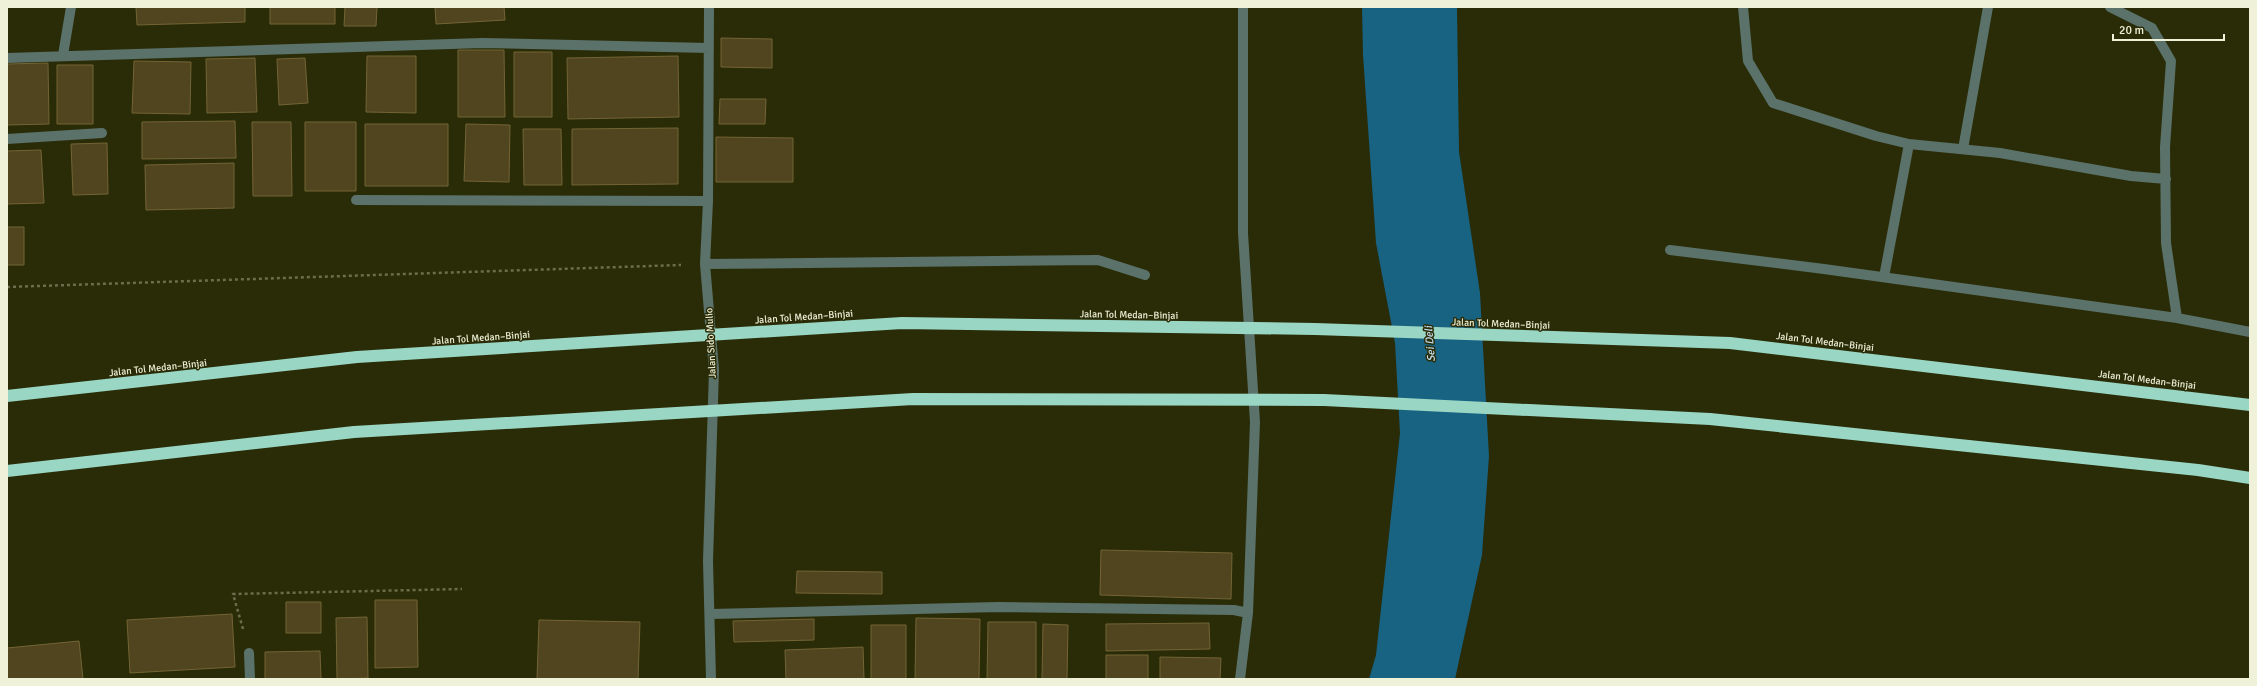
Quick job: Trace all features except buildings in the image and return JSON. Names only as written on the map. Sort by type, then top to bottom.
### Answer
[{"type":"highway","name":"Jalan Tol Medan–Binjai","points":[[7,396],[357,357],[902,323],[1307,329],[1730,343],[2250,406]]},
{"type":"highway","points":[[7,471],[354,432],[913,399],[1324,400],[1710,419],[2198,470],[2250,478]]},
{"type":"street","points":[[64,55],[71,7]]},
{"type":"street","name":"Jalan Sido Mulio","points":[[709,7],[708,201],[705,264],[714,370],[708,561],[711,614],[711,679]]},
{"type":"street","points":[[1240,679],[1248,613],[1254,422],[1243,233],[1243,7]]},
{"type":"street","points":[[1743,7],[1748,61],[1773,103],[1876,136],[1909,144],[2000,153],[2131,176],[2166,179]]},
{"type":"street","points":[[1964,149],[1988,7]]},
{"type":"street","points":[[2110,7],[2152,28],[2171,61],[2165,148],[2166,243],[2177,318]]},
{"type":"street","points":[[7,58],[482,43],[709,48]]},
{"type":"street","points":[[7,139],[102,133]]},
{"type":"street","points":[[1884,277],[1909,144]]},
{"type":"street","points":[[356,200],[708,201]]},
{"type":"street","points":[[1670,250],[1884,277],[2177,318],[2250,332]]},
{"type":"street","points":[[705,264],[1098,260],[1145,275]]},
{"type":"street","points":[[711,614],[998,606],[1234,610],[1248,613]]},
{"type":"street","points":[[249,653],[250,679]]},
{"type":"path","points":[[7,287],[705,264]]},
{"type":"path","points":[[249,653],[233,594],[462,589]]},
{"type":"water","name":"Sei Deli","points":[[1362,7],[1457,7],[1459,152],[1480,293],[1489,456],[1482,555],[1455,679],[1369,679],[1376,655],[1400,433],[1395,343],[1376,243],[1363,55]]}]
